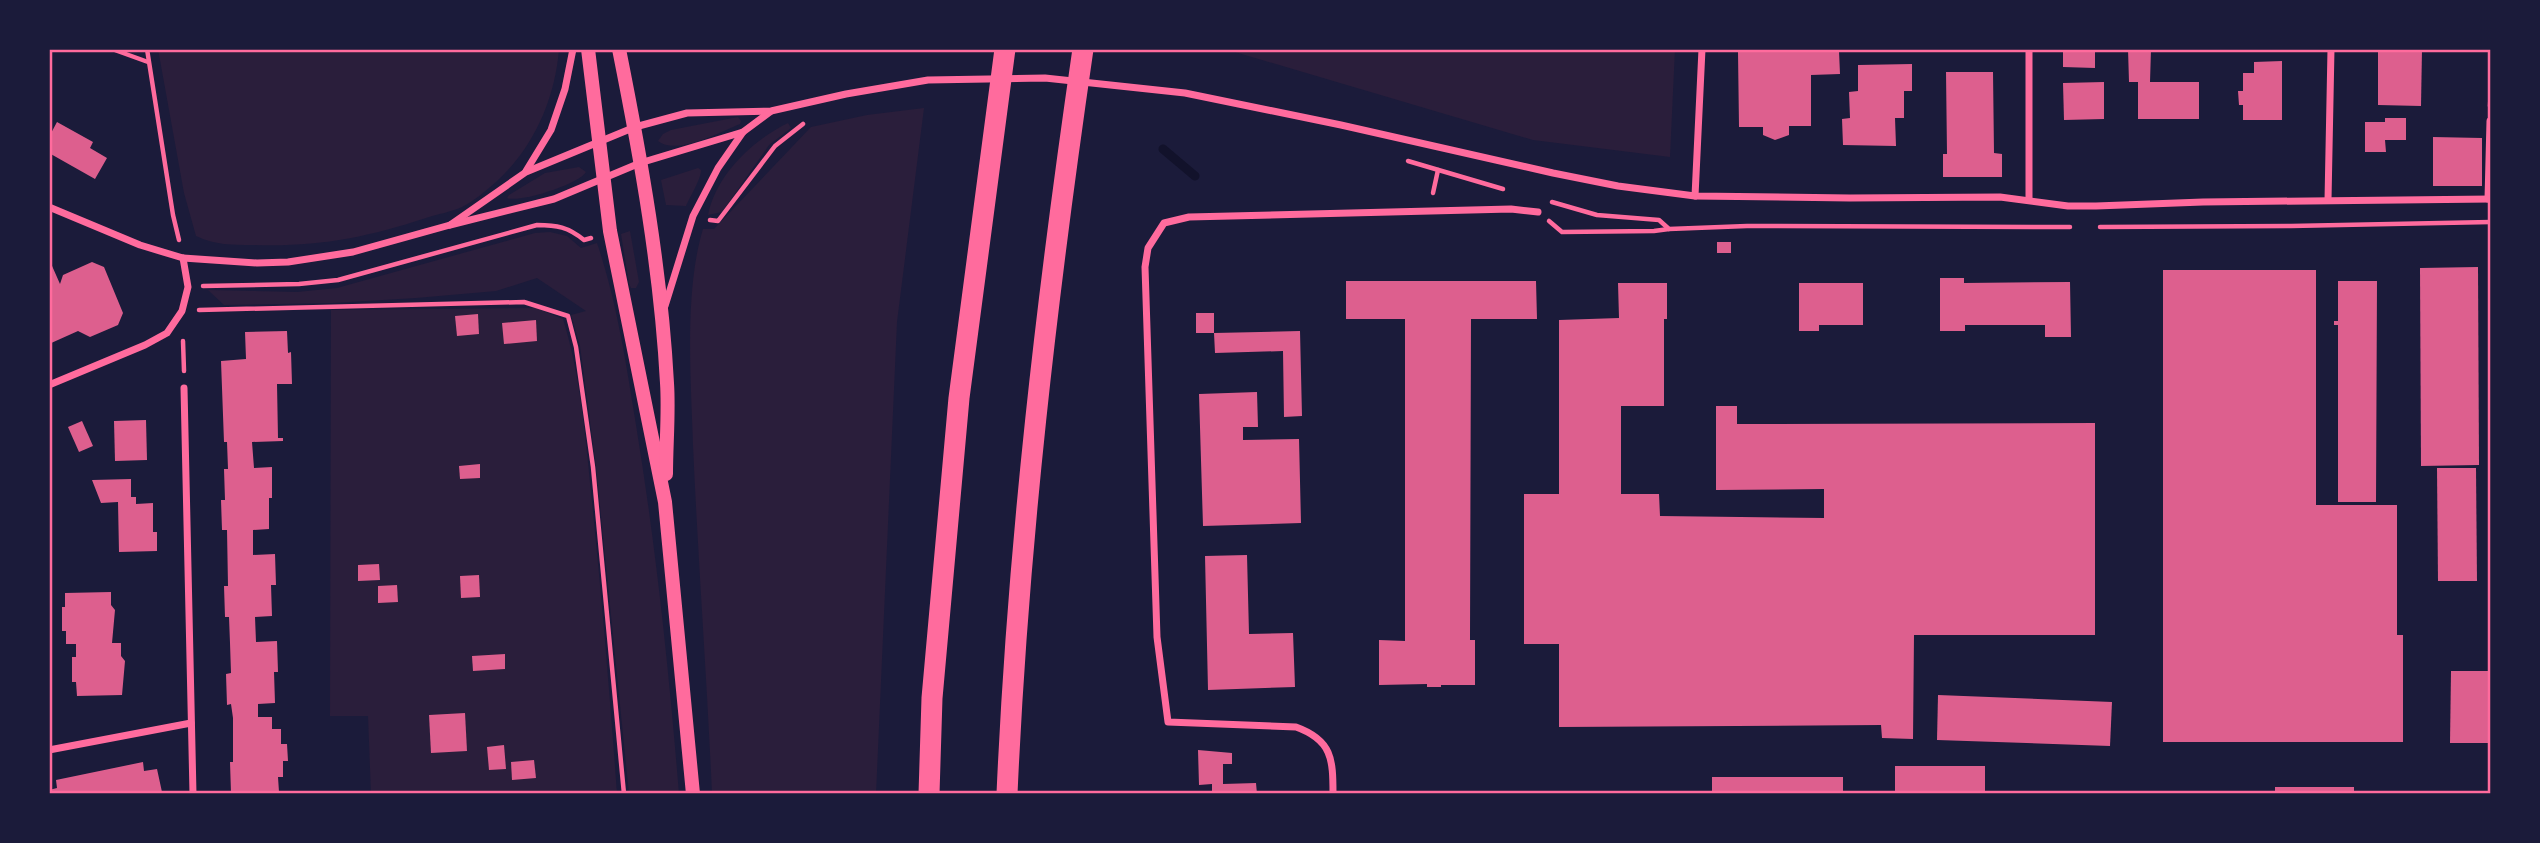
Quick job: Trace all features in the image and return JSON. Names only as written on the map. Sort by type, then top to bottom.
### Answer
[{"type":"highway","points":[[929,794],[932,698],[958,398],[1006,49]]},
{"type":"highway","points":[[1007,794],[1036,405],[1083,49]]},
{"type":"main road","points":[[588,49],[610,231],[665,502],[693,794]]},
{"type":"main road","points":[[619,49],[635,127],[661,316],[667,385],[665,502]]},
{"type":"street","points":[[526,172],[551,130],[565,89],[573,49]]},
{"type":"street","points":[[1695,196],[1702,49]]},
{"type":"street","points":[[2029,49],[2029,200]]},
{"type":"street","points":[[2328,200],[2331,49]]},
{"type":"street","points":[[450,225],[526,172],[635,127],[687,113],[771,111],[928,80],[1045,78],[1143,87],[1230,101],[1605,184],[1695,196],[2000,197],[2068,206],[2490,199],[2490,121]]},
{"type":"street","points":[[661,316],[693,216],[718,168],[743,132],[771,111]]},
{"type":"street","points":[[49,207],[139,245],[183,258],[257,263],[326,258],[354,253],[554,199],[640,163],[743,132]]},
{"type":"street","points":[[1333,794],[1332,765],[1328,751],[1311,733],[1296,727],[1168,722],[1157,636],[1145,267],[1148,248],[1164,223],[1189,216],[1511,209],[1538,212]]},
{"type":"street","points":[[49,385],[145,345],[167,333],[182,311],[188,287],[183,258]]},
{"type":"street","points":[[184,387],[193,794]]},
{"type":"street","points":[[49,750],[191,723]]},
{"type":"path","points":[[112,49],[148,62]]},
{"type":"path","points":[[147,49],[173,215],[183,258]]},
{"type":"path","points":[[718,221],[775,146],[801,125],[811,121]]},
{"type":"path","points":[[1404,160],[1507,190]]},
{"type":"path","points":[[1433,194],[1438,170]]},
{"type":"path","points":[[1546,201],[1597,215],[1659,220],[1669,229]]},
{"type":"path","points":[[1538,212],[1562,232],[1716,228]]},
{"type":"path","points":[[184,387],[182,311],[524,302],[568,316],[576,346],[593,467],[624,794]]},
{"type":"shaded area","points":[[158,49],[559,49],[553,86],[532,137],[510,168],[476,199],[453,210],[361,236],[320,243],[238,245],[196,236],[184,193]]},
{"type":"shaded area","points":[[1225,49],[1675,49],[1670,157],[1533,140]]},
{"type":"shaded area","points":[[924,108],[897,322],[876,794],[712,794],[690,364],[693,280],[703,229],[714,229],[811,127],[867,115]]},
{"type":"shaded area","points":[[738,117],[740,124],[699,141],[676,146],[658,141],[663,134],[671,130]]},
{"type":"shaded area","points":[[788,123],[791,128],[769,145],[722,212],[708,215],[719,186],[738,160],[762,139]]},
{"type":"shaded area","points":[[579,167],[586,172],[573,182],[524,198],[507,198],[545,173]]},
{"type":"shaded area","points":[[698,168],[701,170],[699,178],[686,206],[666,205],[661,180]]},
{"type":"shaded area","points":[[630,231],[639,282],[636,288],[631,288],[629,284],[621,234]]},
{"type":"shaded area","points":[[550,232],[567,236],[581,248],[597,243],[615,310],[650,517],[679,794],[629,794],[596,466],[580,346],[571,315],[586,311],[537,278],[496,291],[333,303],[224,305],[208,290],[297,292],[337,288],[535,233]]},
{"type":"shaded area","points":[[536,308],[563,319],[579,387],[599,575],[617,794],[371,794],[368,716],[330,716],[331,310]]},
{"type":"building","points":[[2063,49],[2095,49],[2095,68],[2063,67]]},
{"type":"building","points":[[2128,49],[2151,49],[2150,82],[2199,82],[2199,119],[2138,119],[2138,82],[2129,82]]},
{"type":"building","points":[[2378,49],[2422,49],[2421,106],[2378,105]]},
{"type":"building","points":[[1839,51],[1840,74],[1811,75],[1811,126],[1789,126],[1789,135],[1775,140],[1763,135],[1763,127],[1739,127],[1738,52]]},
{"type":"building","points":[[2282,61],[2282,120],[2243,120],[2243,105],[2239,105],[2238,91],[2243,91],[2243,73],[2254,73],[2254,62]]},
{"type":"building","points":[[1912,64],[1912,91],[1904,91],[1904,118],[1895,118],[1896,146],[1843,145],[1842,119],[1850,118],[1849,92],[1858,91],[1858,65]]},
{"type":"building","points":[[1946,72],[1993,72],[1994,153],[2002,154],[2002,177],[1943,177],[1943,154],[1947,154]]},
{"type":"building","points":[[2104,82],[2104,119],[2064,120],[2063,83]]},
{"type":"building","points":[[2385,118],[2406,118],[2406,140],[2385,140],[2386,152],[2365,152],[2365,122],[2385,122]]},
{"type":"building","points":[[57,122],[93,142],[90,148],[107,158],[95,179],[49,153],[49,137]]},
{"type":"building","points":[[2433,137],[2482,138],[2482,186],[2433,186]]},
{"type":"building","points":[[1717,242],[1731,242],[1731,253],[1717,253]]},
{"type":"building","points":[[49,259],[60,284],[63,275],[92,262],[104,267],[123,313],[118,325],[90,337],[78,331],[49,344]]},
{"type":"building","points":[[2478,267],[2479,465],[2421,466],[2420,268]]},
{"type":"building","points":[[2163,270],[2316,270],[2316,505],[2397,505],[2397,635],[2403,635],[2403,742],[2163,742]]},
{"type":"building","points":[[1940,278],[1964,278],[1964,283],[2070,282],[2071,337],[2045,337],[2045,325],[1965,325],[1965,331],[1940,331]]},
{"type":"building","points":[[1346,281],[1536,281],[1537,319],[1471,319],[1470,640],[1475,640],[1475,685],[1379,685],[1379,640],[1405,641],[1405,319],[1346,319]]},
{"type":"building","points":[[2338,281],[2377,281],[2376,502],[2338,502],[2338,325],[2334,325],[2334,321],[2338,321]]},
{"type":"building","points":[[1618,283],[1667,283],[1667,319],[1664,319],[1664,406],[1621,406],[1621,494],[1659,494],[1660,516],[1824,518],[1824,489],[1716,490],[1716,406],[1737,406],[1737,424],[2095,423],[2095,635],[1914,635],[1913,739],[1882,738],[1881,725],[1559,727],[1559,644],[1524,644],[1524,494],[1559,494],[1559,320],[1619,318]]},
{"type":"building","points":[[1799,283],[1863,283],[1863,325],[1819,325],[1819,331],[1799,331]]},
{"type":"building","points":[[1196,313],[1214,313],[1214,333],[1196,333]]},
{"type":"building","points":[[478,314],[479,334],[457,336],[455,316]]},
{"type":"building","points":[[536,320],[537,341],[504,344],[502,323]]},
{"type":"building","points":[[287,331],[292,384],[277,384],[278,438],[283,438],[283,441],[252,442],[254,468],[272,467],[269,529],[253,530],[253,555],[275,554],[276,585],[271,585],[272,616],[255,617],[256,642],[277,641],[278,672],[274,672],[275,703],[258,704],[258,717],[272,717],[272,729],[281,729],[281,744],[287,744],[288,761],[283,761],[283,777],[278,777],[279,792],[236,794],[231,793],[233,718],[231,704],[227,705],[226,674],[231,673],[229,617],[225,617],[224,586],[228,586],[227,530],[222,530],[221,500],[225,500],[224,469],[228,469],[227,442],[224,442],[221,361],[246,359],[245,332]]},
{"type":"building","points":[[1300,331],[1302,416],[1284,417],[1283,351],[1215,353],[1214,333]]},
{"type":"building","points":[[1257,392],[1258,427],[1243,427],[1243,440],[1299,439],[1301,523],[1203,526],[1199,394]]},
{"type":"building","points":[[146,420],[147,460],[115,461],[114,421]]},
{"type":"building","points":[[82,421],[93,446],[79,452],[68,427]]},
{"type":"building","points":[[480,464],[480,478],[460,479],[459,466]]},
{"type":"building","points":[[2437,468],[2476,468],[2477,581],[2438,581]]},
{"type":"building","points":[[131,479],[131,497],[136,497],[136,504],[153,503],[153,532],[157,532],[157,551],[119,552],[118,502],[101,503],[92,480]]},
{"type":"building","points":[[1247,555],[1249,634],[1293,633],[1295,687],[1208,690],[1205,556]]},
{"type":"building","points":[[379,564],[380,580],[358,581],[358,565]]},
{"type":"building","points":[[479,575],[480,597],[461,598],[460,576]]},
{"type":"building","points":[[397,585],[398,602],[378,603],[378,586]]},
{"type":"building","points":[[111,592],[111,605],[115,610],[112,643],[121,643],[121,656],[125,661],[122,695],[77,696],[76,682],[72,682],[72,657],[76,657],[76,644],[66,644],[66,631],[62,631],[65,593]]},
{"type":"building","points":[[505,654],[505,669],[473,671],[472,656]]},
{"type":"building","points":[[2451,671],[2488,671],[2488,743],[2450,743]]},
{"type":"building","points":[[1938,695],[2112,702],[2110,746],[1937,740]]},
{"type":"building","points":[[465,713],[467,751],[431,753],[429,715]]},
{"type":"building","points":[[504,745],[506,769],[489,770],[487,747]]},
{"type":"building","points":[[1198,750],[1232,753],[1232,764],[1223,764],[1223,784],[1256,783],[1257,794],[1212,794],[1212,784],[1199,785]]},
{"type":"building","points":[[534,760],[536,778],[512,780],[511,762]]},
{"type":"building","points":[[143,762],[144,771],[157,769],[162,792],[49,794],[49,790],[57,788],[56,780]]},
{"type":"building","points":[[1895,766],[1985,766],[1985,794],[1895,794]]},
{"type":"building","points":[[1712,777],[1843,777],[1843,794],[1712,794]]},
{"type":"building","points":[[2275,787],[2354,787],[2354,794],[2275,794]]},
{"type":"waterway","points":[[1163,149],[1195,176]]}]
